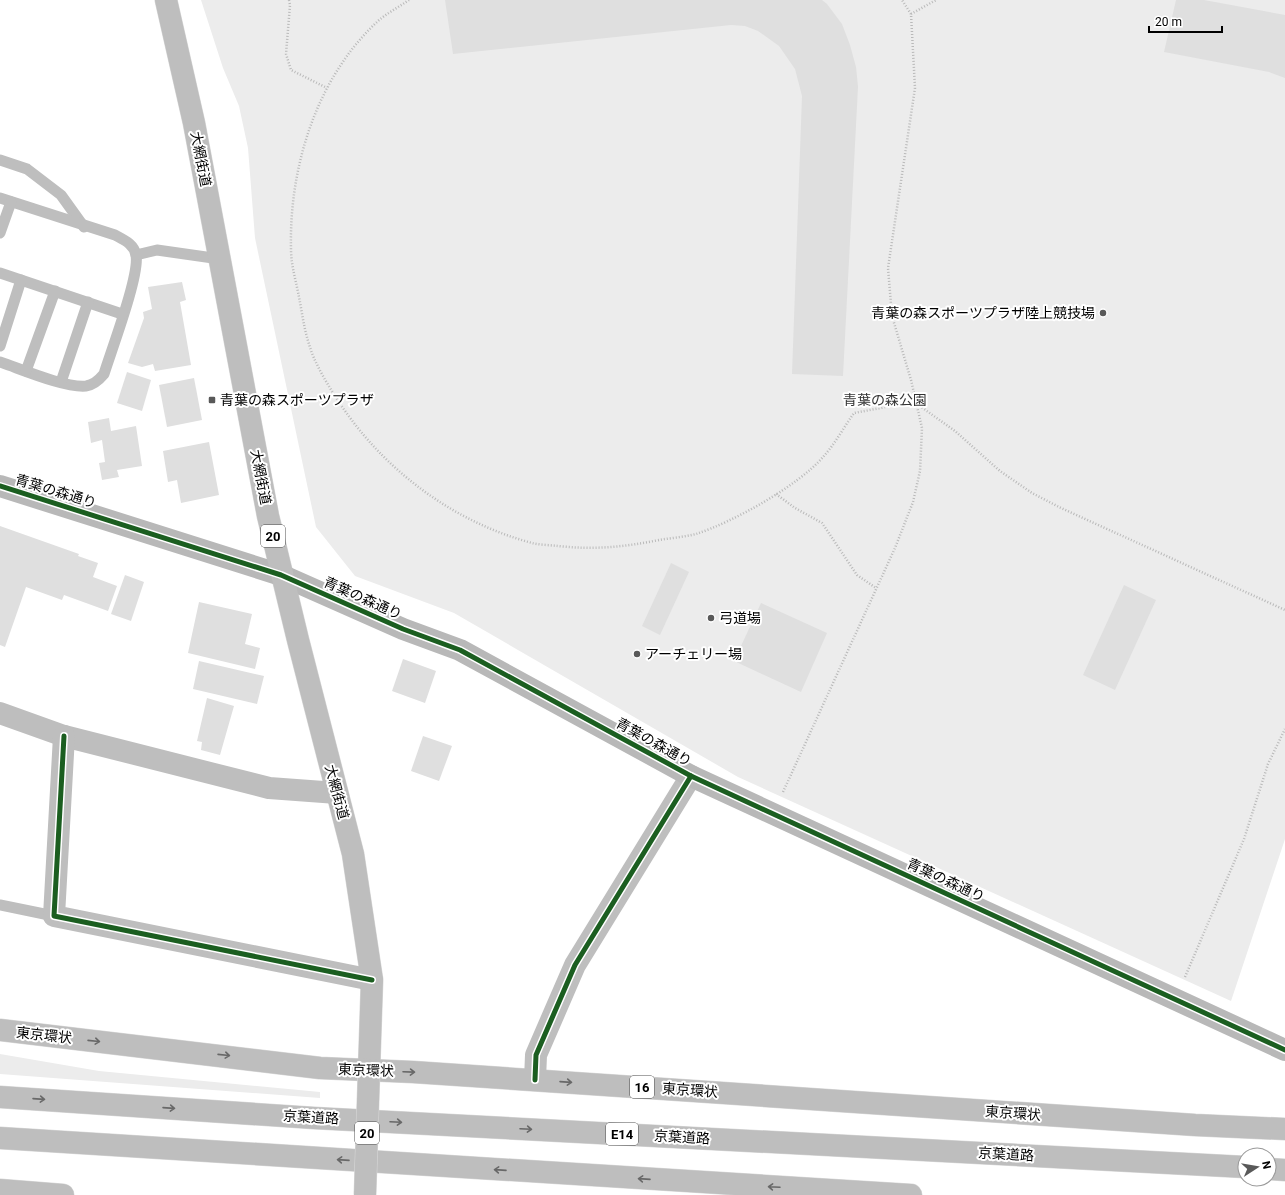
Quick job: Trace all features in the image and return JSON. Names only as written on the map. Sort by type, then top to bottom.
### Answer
[{"type":"main road","name":"大網街道","points":[[166,0],[194,123],[268,516],[281,575],[353,854],[372,980],[369,1071]]},
{"type":"main road","points":[[0,713],[64,736],[269,788],[337,793]]},
{"type":"main road","points":[[64,736],[54,916],[372,980]]},
{"type":"main road","points":[[535,1080],[536,1055],[575,965],[691,776]]},
{"type":"main road","name":"東京環状","points":[[0,1030],[320,1068],[535,1080],[1187,1125],[1285,1129]]},
{"type":"main road","name":"20","points":[[365,1195],[369,1071]]},
{"type":"main road","name":"京葉道路","points":[[0,1097],[322,1118],[1237,1167]]},
{"type":"main road","points":[[0,1138],[911,1195]]},
{"type":"main road","points":[[0,1190],[63,1195]]},
{"type":"street","name":"青葉の森通り","points":[[0,486],[281,575],[403,629],[460,650],[691,776],[1285,1050]]},
{"type":"lane","points":[[0,160],[27,169],[61,195],[84,227]]},
{"type":"lane","points":[[0,234],[5,200],[84,227],[115,235],[130,242],[136,255],[135,274],[104,374],[97,382],[87,386],[61,382],[0,362]]},
{"type":"lane","points":[[136,255],[157,250],[220,259]]},
{"type":"lane","points":[[0,273],[122,314]]},
{"type":"lane","points":[[0,346],[21,280]]},
{"type":"lane","points":[[26,371],[55,292]]},
{"type":"lane","points":[[61,382],[88,302]]},
{"type":"lane","points":[[0,905],[54,916]]},
{"type":"path","points":[[289,0],[290,5],[286,54],[291,70],[327,88]]},
{"type":"path","points":[[408,0],[378,21],[352,51],[327,88],[310,128],[298,170],[291,219],[290,253],[309,344],[323,376],[352,422],[377,451],[412,484],[448,508],[489,527],[533,543],[588,549],[628,546],[695,534],[750,510],[794,483],[823,458],[854,413],[902,404],[917,404],[955,431],[1000,471],[1032,493],[1061,508],[1285,610]]},
{"type":"path","points":[[780,798],[876,588],[913,502],[920,472],[922,428],[917,404],[892,316],[888,268],[915,88],[911,14],[902,0]]},
{"type":"path","points":[[911,14],[936,0]]},
{"type":"path","points":[[776,494],[795,508],[822,523],[857,575],[876,588]]},
{"type":"path","points":[[1182,983],[1244,840],[1268,764],[1285,729]]},
{"type":"green space","name":"青葉の森公園","points":[[201,0],[1285,0],[1285,839],[1231,1001],[738,777],[454,613],[355,576],[316,527],[255,238],[248,148],[239,106],[223,68]]},
{"type":"green space","points":[[0,1054],[99,1071],[320,1092],[320,1098],[0,1074]]},
{"type":"building","points":[[445,0],[822,0],[827,4],[842,24],[850,45],[856,67],[858,87],[843,376],[792,374],[802,96],[795,69],[779,46],[758,31],[745,26],[731,25],[453,54]]},
{"type":"building","points":[[1176,0],[1204,0],[1285,15],[1285,78],[1269,72],[1164,52]]},
{"type":"building","points":[[182,282],[186,300],[180,302],[191,365],[155,371],[153,364],[142,367],[128,363],[144,318],[143,312],[152,309],[148,287]]},
{"type":"building","points":[[127,372],[151,380],[142,411],[117,403]]},
{"type":"building","points":[[194,378],[202,420],[167,427],[159,385]]},
{"type":"building","points":[[109,418],[111,431],[136,426],[142,466],[117,470],[119,477],[102,480],[99,463],[105,462],[102,440],[91,443],[88,422]]},
{"type":"building","points":[[209,442],[219,495],[181,503],[177,480],[168,482],[163,451]]},
{"type":"building","points":[[0,526],[79,554],[78,556],[98,563],[93,577],[117,586],[108,611],[64,595],[62,600],[26,587],[5,647],[0,645]]},
{"type":"building","points":[[671,563],[689,572],[660,635],[642,626]]},
{"type":"building","points":[[125,575],[144,582],[131,621],[111,614]]},
{"type":"building","points":[[1124,585],[1156,600],[1115,690],[1083,675]]},
{"type":"building","points":[[199,602],[252,614],[245,644],[260,648],[255,669],[188,653]]},
{"type":"building","points":[[761,603],[827,633],[801,692],[734,661]]},
{"type":"building","points":[[403,659],[436,671],[425,703],[392,691]]},
{"type":"building","points":[[199,661],[264,676],[257,704],[193,689]]},
{"type":"building","points":[[207,698],[234,706],[220,755],[201,750],[202,742],[197,741]]},
{"type":"building","points":[[423,736],[452,746],[439,781],[411,771]]},
{"type":"cycle path","points":[[0,486],[281,575],[403,629],[460,650],[691,776],[1285,1050]]},
{"type":"cycle path","points":[[64,736],[54,916],[372,980]]},
{"type":"cycle path","points":[[535,1080],[536,1055],[575,965],[691,776]]},
{"type":"place","name":"青葉の森スポーツプラザ陸上競技場","points":[[1103,313]]},
{"type":"place","name":"青葉の森スポーツプラザ","points":[[212,400]]},
{"type":"place","name":"弓道場","points":[[711,618]]},
{"type":"place","name":"アーチェリー場","points":[[637,654]]}]
